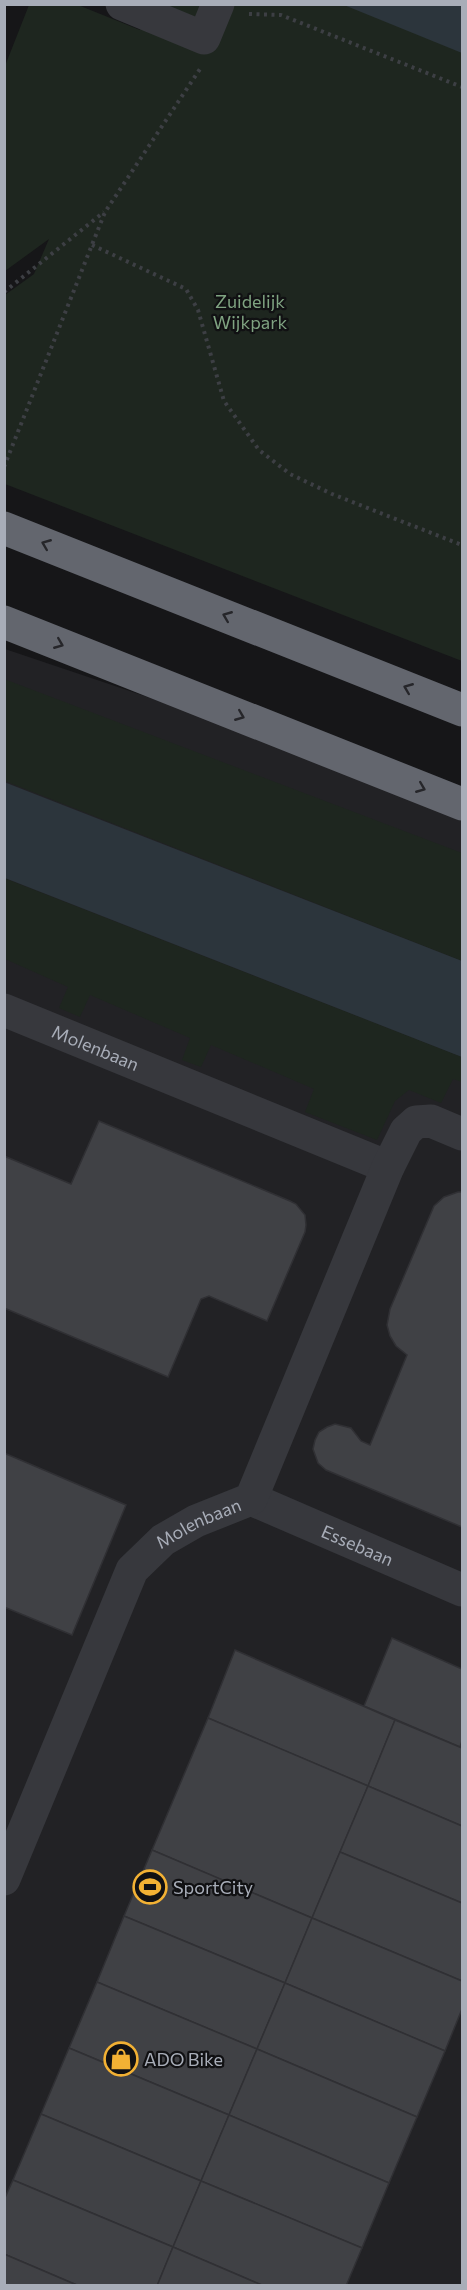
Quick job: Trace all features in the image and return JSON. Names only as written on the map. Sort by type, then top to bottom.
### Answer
[{"type":"highway","points":[[4,528],[462,710]]},
{"type":"highway","points":[[4,622],[462,804]]},
{"type":"street","points":[[122,4],[204,38],[218,4]]},
{"type":"street","name":"Molenbaan","points":[[4,1010],[388,1167]]},
{"type":"street","name":"Molenbaan","points":[[4,1879],[132,1570],[163,1540],[196,1521],[251,1499],[388,1167],[406,1131],[416,1122],[431,1121],[462,1134]]},
{"type":"street","name":"Essebaan","points":[[251,1499],[462,1590]]},
{"type":"path","points":[[243,4],[249,14],[281,15],[462,87]]},
{"type":"path","points":[[4,467],[105,212],[203,65]]},
{"type":"path","points":[[4,292],[105,212]]},
{"type":"path","points":[[92,245],[186,290],[198,310],[224,401],[259,450],[300,479],[462,545]]},
{"type":"shaded area","points":[[344,5],[462,5],[462,53]]},
{"type":"shaded area","points":[[5,649],[462,803],[462,2285],[5,2286]]},
{"type":"shaded area","points":[[4,782],[462,961],[462,1057],[5,878]]},
{"type":"green space","name":"Zuidelijk Wijkpark","points":[[29,5],[78,5],[140,30],[151,5],[462,5],[462,661],[5,484],[5,295],[34,274],[49,239],[5,271],[5,66]]},
{"type":"green space","points":[[4,679],[462,853],[462,961],[5,781]]},
{"type":"green space","points":[[4,878],[462,1057],[462,1082],[453,1079],[441,1103],[409,1090],[395,1101],[377,1140],[305,1112],[314,1089],[211,1045],[201,1067],[182,1060],[190,1038],[90,995],[80,1017],[59,1008],[68,987],[5,959]]},
{"type":"building","points":[[99,1121],[290,1201],[296,1204],[305,1215],[305,1232],[267,1321],[209,1296],[201,1299],[168,1377],[4,1308],[4,1156],[71,1184]]},
{"type":"building","points":[[462,1192],[462,1527],[326,1470],[318,1463],[313,1449],[319,1432],[335,1424],[351,1428],[361,1441],[370,1445],[407,1355],[396,1346],[390,1336],[387,1325],[390,1309],[434,1206],[444,1197]]},
{"type":"building","points":[[4,1453],[126,1505],[72,1635],[4,1607]]},
{"type":"building","points":[[392,1638],[462,1669],[462,1741],[460,1747],[364,1706]]},
{"type":"building","points":[[235,1650],[395,1720],[368,1786],[208,1718]]},
{"type":"building","points":[[208,1718],[368,1786],[312,1918],[152,1850]]},
{"type":"building","points":[[395,1720],[462,1748],[462,1826],[368,1786]]},
{"type":"building","points":[[368,1786],[462,1826],[462,1903],[340,1852]]},
{"type":"building","points":[[152,1850],[312,1918],[285,1983],[124,1916]]},
{"type":"building","points":[[340,1852],[462,1903],[462,1981],[312,1918]]},
{"type":"building","points":[[124,1916],[285,1983],[257,2049],[97,1982]]},
{"type":"building","points":[[312,1918],[462,1981],[462,2009],[445,2051],[285,1983]]},
{"type":"building","points":[[97,1982],[257,2049],[229,2115],[69,2048]]},
{"type":"building","points":[[285,1983],[445,2051],[417,2117],[257,2049]]},
{"type":"building","points":[[69,2048],[229,2115],[201,2181],[41,2114]]},
{"type":"building","points":[[257,2049],[417,2117],[389,2183],[229,2115]]},
{"type":"building","points":[[41,2114],[201,2181],[173,2247],[13,2180]]},
{"type":"building","points":[[229,2115],[389,2183],[362,2248],[201,2181]]},
{"type":"building","points":[[13,2180],[173,2247],[157,2286],[79,2286],[4,2254],[4,2200]]},
{"type":"building","points":[[201,2181],[362,2248],[346,2286],[264,2286],[173,2247]]},
{"type":"building","points":[[173,2247],[264,2286],[157,2286]]},
{"type":"building","points":[[4,2254],[79,2286],[4,2286]]},
{"type":"place","name":"SportCity","points":[[150,1887]]},
{"type":"place","name":"ADO Bike","points":[[121,2059]]}]
